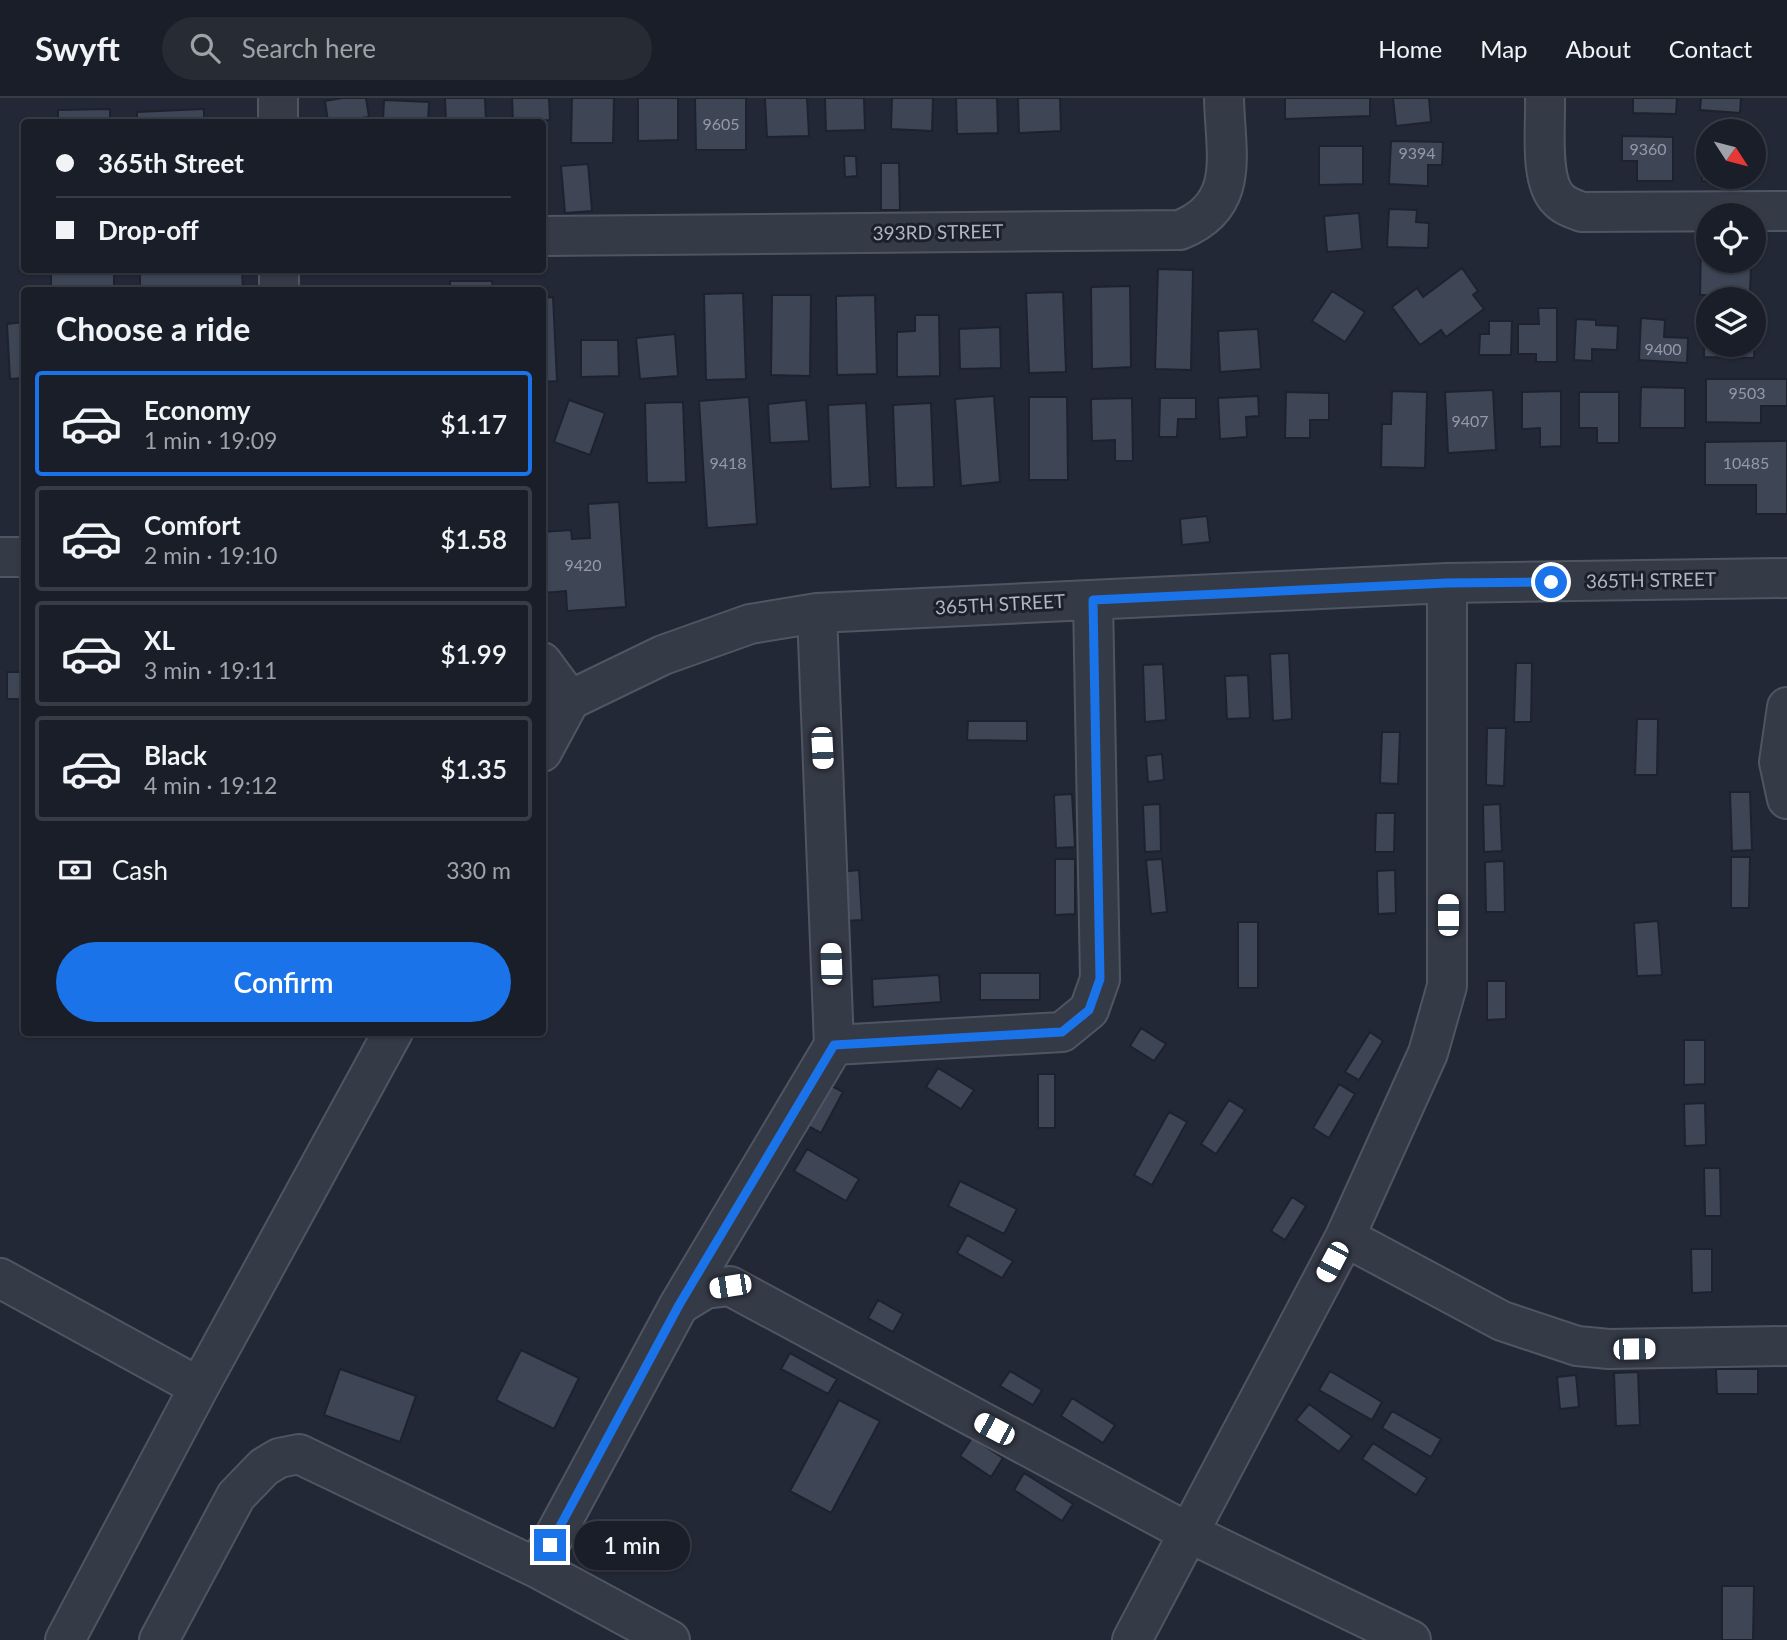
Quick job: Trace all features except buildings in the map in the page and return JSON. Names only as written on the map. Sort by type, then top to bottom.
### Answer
[{"type":"street","points":[[278,98],[278,119]]},
{"type":"street","name":"393RD STREET","points":[[546,236],[1180,230],[1208,213],[1219,202],[1225,186],[1224,98]]},
{"type":"street","points":[[1545,98],[1547,180],[1559,200],[1570,207],[1582,212],[1787,211]]},
{"type":"street","points":[[0,557],[21,557]]},
{"type":"street","name":"365TH STREET","points":[[570,700],[663,655],[750,624],[817,613],[1447,583],[1787,578]]},
{"type":"street","points":[[1132,1640],[1345,1237],[1428,1054],[1447,986],[1447,583]]},
{"type":"street","points":[[834,1045],[1062,1032],[1089,1010],[1100,979],[1093,600]]},
{"type":"street","points":[[537,1568],[679,1305],[834,1045],[817,613]]},
{"type":"street","points":[[546,667],[570,700],[546,745]]},
{"type":"street","points":[[1787,707],[1779,762],[1787,799]]},
{"type":"street","points":[[65,1640],[199,1387],[391,1036]]},
{"type":"street","points":[[1345,1237],[1502,1321],[1577,1346],[1609,1349],[1787,1346]]},
{"type":"street","points":[[0,1278],[199,1387]]},
{"type":"street","points":[[679,1305],[705,1289],[730,1286],[1187,1532],[1411,1640]]},
{"type":"street","points":[[159,1640],[236,1496],[264,1467],[279,1458],[299,1454],[537,1568],[670,1640]]},
{"type":"route","points":[[550,1545],[679,1305],[834,1045],[1062,1032],[1089,1010],[1100,979],[1093,600],[1447,583],[1551,582]]}]
